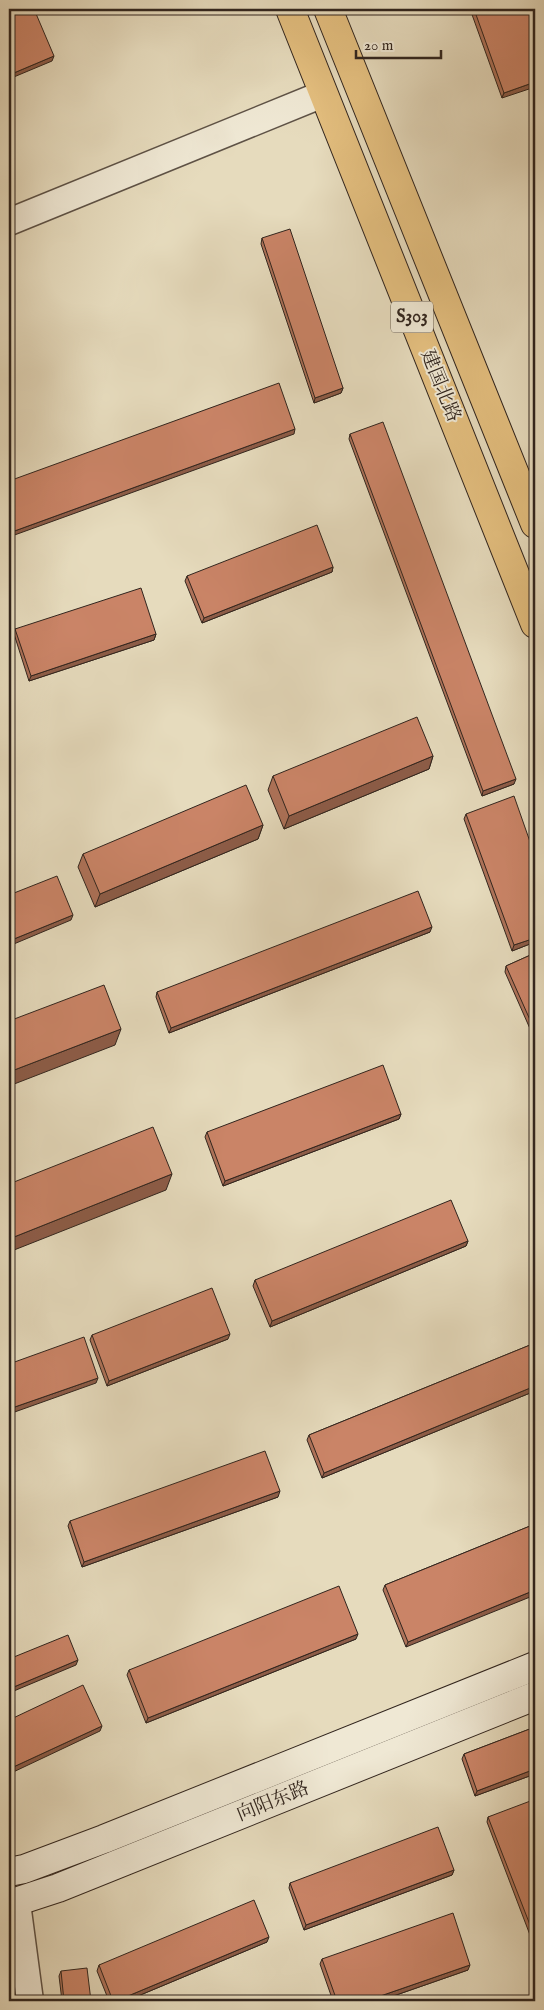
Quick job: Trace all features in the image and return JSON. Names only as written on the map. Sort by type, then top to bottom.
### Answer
[{"type":"main road","name":"建国北路","points":[[290,9],[535,624]]},
{"type":"main road","name":"建国北路","points":[[328,9],[535,524]]},
{"type":"street","points":[[9,222],[324,94]]},
{"type":"street","points":[[9,1872],[24,1869],[104,1840],[535,1666]]},
{"type":"street","name":"向阳东路","points":[[13,1903],[67,1885],[535,1696]]},
{"type":"street","points":[[13,1903],[30,2001]]},
{"type":"building","points":[[9,9],[34,9],[54,56],[9,75]]},
{"type":"building","points":[[474,9],[535,9],[535,82],[504,93]]},
{"type":"building","points":[[290,229],[343,388],[315,398],[262,238]]},
{"type":"building","points":[[279,383],[295,429],[9,533],[9,481]]},
{"type":"building","points":[[383,422],[516,779],[483,791],[350,434]]},
{"type":"building","points":[[317,525],[333,567],[204,618],[187,576]]},
{"type":"building","points":[[141,588],[156,634],[31,676],[15,629]]},
{"type":"building","points":[[417,717],[433,756],[289,816],[273,776]]},
{"type":"building","points":[[246,785],[263,825],[100,894],[83,854]]},
{"type":"building","points":[[514,796],[535,856],[535,938],[514,945],[466,814]]},
{"type":"building","points":[[57,876],[73,915],[9,941],[9,895]]},
{"type":"building","points":[[418,891],[432,927],[171,1028],[157,992]]},
{"type":"building","points":[[535,953],[535,1031],[506,966]]},
{"type":"building","points":[[104,985],[121,1029],[9,1072],[9,1021]]},
{"type":"building","points":[[383,1065],[401,1114],[225,1181],[207,1132]]},
{"type":"building","points":[[153,1127],[172,1174],[9,1239],[9,1184]]},
{"type":"building","points":[[451,1200],[468,1241],[272,1321],[255,1280]]},
{"type":"building","points":[[212,1288],[230,1334],[109,1381],[92,1335]]},
{"type":"building","points":[[84,1337],[98,1378],[9,1409],[9,1364]]},
{"type":"building","points":[[535,1343],[535,1386],[324,1473],[309,1435]]},
{"type":"building","points":[[265,1451],[280,1491],[84,1562],[70,1521]]},
{"type":"building","points":[[535,1524],[535,1590],[408,1642],[385,1585]]},
{"type":"building","points":[[339,1586],[358,1634],[148,1718],[129,1670]]},
{"type":"building","points":[[68,1635],[78,1660],[9,1689],[9,1659]]},
{"type":"building","points":[[83,1685],[102,1726],[9,1769],[9,1720]]},
{"type":"building","points":[[535,1727],[535,1769],[477,1791],[464,1754]]},
{"type":"building","points":[[533,1800],[535,1806],[535,1929],[532,1930],[488,1817]]},
{"type":"building","points":[[438,1827],[454,1870],[306,1925],[290,1883]]},
{"type":"building","points":[[254,1900],[269,1937],[113,2001],[99,1965]]},
{"type":"building","points":[[453,1913],[470,1965],[366,2001],[337,2001],[322,1959]]},
{"type":"building","points":[[87,1968],[91,2001],[64,2001],[61,1971]]},
{"type":"building","points":[[271,1997],[272,2001],[260,2001]]}]
